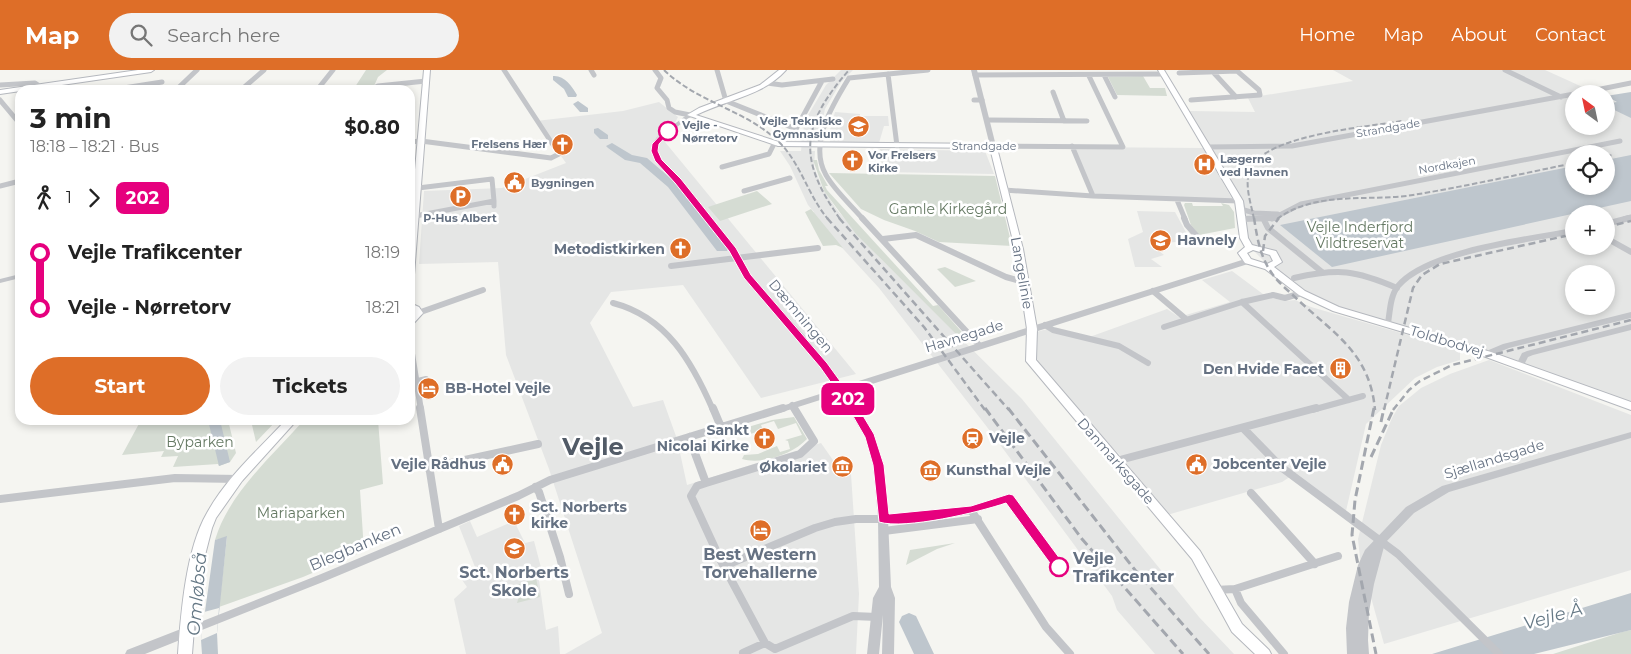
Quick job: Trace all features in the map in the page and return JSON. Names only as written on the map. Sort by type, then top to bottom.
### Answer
[{"type":"main road","points":[[38,85],[151,70]]},
{"type":"main road","points":[[415,202],[418,188],[427,70]]},
{"type":"main road","points":[[690,115],[767,83],[783,70]]},
{"type":"main road","points":[[1162,72],[1208,147],[1240,205],[1244,238],[1250,248]]},
{"type":"main road","points":[[0,92],[15,89]]},
{"type":"main road","points":[[690,115],[755,135],[774,144]]},
{"type":"main road","name":"Strandgade","points":[[774,144],[993,146]]},
{"type":"main road","name":"Langelinie","points":[[993,146],[1024,282],[1032,329]]},
{"type":"main road","points":[[1250,248],[1263,248],[1277,256],[1276,264],[1268,267],[1248,262],[1242,253],[1250,248]]},
{"type":"main road","name":"Toldbodvej","points":[[1268,267],[1302,293],[1336,309],[1487,354],[1631,406]]},
{"type":"main road","points":[[415,308],[418,313],[415,316]]},
{"type":"main road","name":"Danmarksgade","points":[[1032,329],[1031,361],[1196,555],[1237,628],[1264,654]]},
{"type":"main road","points":[[185,654],[186,632],[205,528],[211,515],[239,479],[288,425]]},
{"type":"main road","name":"Danmarksgade","points":[[1215,590],[1216,601],[1223,616],[1245,646],[1254,654]]},
{"type":"street","points":[[181,85],[197,70]]},
{"type":"street","points":[[247,85],[264,70]]},
{"type":"street","points":[[321,85],[333,70]]},
{"type":"street","points":[[415,142],[551,158],[558,154],[504,70]]},
{"type":"street","points":[[654,70],[661,80],[657,88],[666,100],[669,108],[675,112],[690,115]]},
{"type":"street","points":[[717,70],[726,101],[796,129],[822,81]]},
{"type":"street","points":[[928,70],[849,78],[829,112],[822,145],[822,166],[828,179],[980,345]]},
{"type":"street","points":[[1504,70],[1564,97]]},
{"type":"street","points":[[1179,73],[1237,71],[1259,90],[1260,95],[1191,100]]},
{"type":"street","points":[[975,72],[1089,76],[1162,72]]},
{"type":"street","name":"Langelinie","points":[[975,72],[993,146]]},
{"type":"street","points":[[1213,72],[1236,97]]},
{"type":"street","points":[[888,74],[897,146]]},
{"type":"street","points":[[1104,75],[1115,97]]},
{"type":"street","name":"Strandgade","points":[[993,146],[1123,147],[1089,76]]},
{"type":"street","points":[[767,83],[782,85],[833,79]]},
{"type":"street","points":[[386,85],[426,80]]},
{"type":"street","points":[[143,85],[162,82]]},
{"type":"street","points":[[0,85],[35,83],[38,85]]},
{"type":"street","name":"Strandgade","points":[[1615,86],[1631,83]]},
{"type":"street","points":[[1053,92],[1064,121]]},
{"type":"street","name":"Strandgade","points":[[1208,147],[1292,146],[1564,97]]},
{"type":"street","points":[[0,100],[15,118]]},
{"type":"street","points":[[974,100],[982,100]]},
{"type":"street","name":"Dæmningen","points":[[690,115],[659,138],[655,144],[656,155],[662,165],[678,181],[737,256],[747,276],[803,339],[842,390],[873,445],[878,465],[884,532],[885,587],[889,598],[888,654]]},
{"type":"street","points":[[987,120],[1087,121]]},
{"type":"street","name":"Nordkajen","points":[[1243,219],[1264,220],[1301,204],[1314,201],[1620,141]]},
{"type":"street","points":[[722,167],[769,154],[774,144]]},
{"type":"street","points":[[1072,146],[1093,196]]},
{"type":"street","points":[[744,191],[790,178]]},
{"type":"street","points":[[415,216],[428,212],[494,204],[492,179],[418,188]]},
{"type":"street","points":[[0,186],[15,182]]},
{"type":"street","name":"Nordkajen","points":[[1004,190],[1240,205],[1254,213],[1279,214]]},
{"type":"street","points":[[1177,200],[1187,225],[1200,241]]},
{"type":"street","points":[[1615,222],[1631,218]]},
{"type":"street","points":[[1264,220],[1268,228],[1322,272]]},
{"type":"street","points":[[1388,324],[1397,288],[1402,282],[1422,268],[1477,248],[1565,233]]},
{"type":"street","points":[[882,239],[916,235],[1006,277],[1024,282]]},
{"type":"street","points":[[1615,243],[1631,252]]},
{"type":"street","points":[[671,266],[737,256],[818,248]]},
{"type":"street","name":"Havnegade","points":[[842,390],[1248,262]]},
{"type":"street","points":[[1294,278],[1345,269],[1358,272],[1397,288]]},
{"type":"street","points":[[0,281],[15,277]]},
{"type":"street","points":[[0,286],[15,282]]},
{"type":"street","points":[[418,313],[483,290]]},
{"type":"street","points":[[1153,291],[1186,320]]},
{"type":"street","points":[[1164,327],[1242,302],[1273,295],[1285,298],[1302,293]]},
{"type":"street","points":[[1242,302],[1349,400]]},
{"type":"street","points":[[612,303],[655,321],[678,342],[686,354],[721,427]]},
{"type":"street","points":[[1487,354],[1505,346],[1631,315]]},
{"type":"street","points":[[1045,325],[1053,330],[1119,346],[1148,363]]},
{"type":"street","points":[[1520,365],[1525,355],[1530,353],[1631,328]]},
{"type":"street","points":[[415,382],[426,379]]},
{"type":"street","name":"Blegbanken","points":[[186,632],[322,578],[518,496],[535,486],[603,462],[842,390]]},
{"type":"street","points":[[415,393],[438,529]]},
{"type":"street","points":[[1116,461],[1363,396]]},
{"type":"street","points":[[792,405],[814,441],[800,454],[696,486],[691,496],[724,566],[765,643],[775,649],[853,616],[877,617]]},
{"type":"street","points":[[1243,428],[1281,467],[1398,554],[1499,654]]},
{"type":"street","name":"Sjællandsgade","points":[[1359,653],[1370,576],[1381,541],[1410,510],[1446,489],[1631,434]]},
{"type":"street","points":[[689,437],[706,483]]},
{"type":"street","points":[[428,468],[538,444]]},
{"type":"street","points":[[0,499],[175,478],[222,477],[239,479]]},
{"type":"street","points":[[535,486],[539,492],[560,557],[569,594]]},
{"type":"street","points":[[1251,493],[1315,564]]},
{"type":"street","points":[[724,566],[816,528],[856,519],[902,519],[971,510],[1046,627],[1070,654]]},
{"type":"street","points":[[884,532],[978,519]]},
{"type":"street","points":[[1215,590],[1236,589],[1338,556]]},
{"type":"street","name":"Dæmningen","points":[[873,654],[879,598],[885,587]]},
{"type":"street","points":[[1236,589],[1242,603],[1284,654]]},
{"type":"street","points":[[131,654],[186,632]]},
{"type":"street","points":[[743,653],[765,643]]},
{"type":"shaded area","points":[[841,70],[853,70],[841,82],[825,109],[818,141],[812,142],[811,151],[815,151],[814,167],[823,189],[837,210],[879,257],[1022,399],[1199,617],[1234,654],[1155,654],[1117,610],[1112,596],[987,427],[879,288],[811,214],[814,212],[808,205],[790,166],[780,151],[801,151],[802,142],[800,140],[807,117],[826,85]]},
{"type":"shaded area","points":[[1333,70],[1545,70],[1578,85],[1565,85],[1565,135],[1615,135],[1615,102],[1631,99],[1631,409],[1457,345],[1316,300],[1280,277],[1250,247],[1237,199],[1189,111],[1255,112],[1248,98],[1353,81]]},
{"type":"shaded area","points":[[1631,92],[1631,118],[1615,110],[1615,102],[1617,102],[1615,101],[1615,95]]},
{"type":"shaded area","points":[[659,102],[678,117],[665,142],[856,374],[761,398],[683,285],[611,292],[590,323],[633,407],[663,400],[677,439],[687,485],[821,443],[835,463],[850,459],[859,594],[856,654],[565,654],[602,633],[549,469],[506,355],[498,262],[419,264],[424,191],[502,188],[566,163],[536,121],[623,111]]},
{"type":"shaded area","name":"Vejle Tekniske Gymnasium","points":[[835,112],[860,114],[860,116],[888,116],[889,126],[884,126],[879,143],[830,143],[830,130]]},
{"type":"shaded area","points":[[1071,147],[1203,148],[1234,202],[1092,198]]},
{"type":"shaded area","points":[[880,149],[985,151],[994,174],[883,172]]},
{"type":"shaded area","name":"Vejle Inderfjord Vildtreservat","points":[[1631,155],[1631,201],[1613,205],[1565,205],[1565,216],[1332,267],[1280,225],[1565,168],[1565,195],[1615,195],[1615,158]]},
{"type":"shaded area","name":"Havnely","points":[[1137,211],[1175,212],[1188,236],[1195,241],[1159,243],[1162,250],[1159,251],[1164,255],[1151,259],[1162,267],[1135,267],[1128,239],[1143,232]]},
{"type":"shaded area","points":[[1232,271],[1267,297],[1286,301],[1295,300],[1311,307],[1460,350],[1460,360],[1437,367],[1415,378],[1366,424],[1346,511],[1296,473],[1282,482],[1167,515],[1120,455],[1051,389],[1030,359],[1033,333],[1047,329],[1084,339],[1167,309],[1179,317],[1230,302],[1202,280]]},
{"type":"shaded area","points":[[1489,360],[1631,415],[1631,570],[1384,644],[1360,558],[1358,539],[1381,445],[1399,406],[1421,388],[1450,374]]},
{"type":"shaded area","points":[[209,425],[221,425],[230,462],[219,466]]},
{"type":"shaded area","points":[[470,521],[477,537],[514,521],[525,543],[534,541],[544,579],[539,580],[546,630],[558,626],[560,654],[466,654],[454,599],[467,587],[460,577],[475,567],[459,526]]},
{"type":"shaded area","points":[[227,536],[217,633],[218,654],[202,654],[201,640],[215,540]]},
{"type":"shaded area","points":[[1631,593],[1631,630],[1534,654],[1432,654]]},
{"type":"green space","points":[[366,70],[387,70],[378,77],[374,85],[356,85]]},
{"type":"green space","points":[[1143,76],[1150,88],[1165,88],[1167,96],[1117,95],[1108,77]]},
{"type":"green space","points":[[813,160],[817,160],[819,170],[828,186],[825,186],[827,190],[933,306],[938,305],[968,339],[967,341],[964,342],[856,234],[824,191]]},
{"type":"green space","name":"Gamle Kirkegård","points":[[829,173],[995,176],[1012,246],[939,242],[861,209]]},
{"type":"green space","points":[[757,191],[772,204],[720,221],[708,207]]},
{"type":"green space","points":[[1185,203],[1192,203],[1193,206],[1223,206],[1221,203],[1229,205],[1234,212],[1235,228],[1199,235],[1191,225]]},
{"type":"green space","points":[[811,209],[843,248],[836,245],[823,246],[805,212]]},
{"type":"green space","points":[[945,267],[976,281],[955,287],[937,269]]},
{"type":"green space","points":[[794,417],[807,439],[801,444],[786,454],[777,457],[759,461],[742,459],[744,455],[758,454],[777,446],[780,452],[790,449],[788,441],[785,440],[802,435],[796,423],[778,429],[774,421],[761,425],[763,430],[741,437],[738,430],[772,420]]},
{"type":"green space","name":"Byparken","points":[[138,425],[229,425],[236,453],[230,462],[219,466],[218,464],[173,467],[178,456],[161,457],[164,451],[122,455]]},
{"type":"green space","points":[[252,425],[272,425],[256,442]]},
{"type":"green space","name":"Mariaparken","points":[[299,425],[378,425],[383,484],[360,490],[364,551],[303,577],[219,607],[227,537],[215,540],[230,506],[265,461]]},
{"type":"green space","points":[[955,543],[937,549],[906,565],[910,550]]},
{"type":"green space","points":[[536,578],[540,597],[517,603],[519,596],[516,592],[511,593],[511,589],[514,586]]},
{"type":"green space","points":[[1631,630],[1631,654],[1553,654],[1622,632]]},
{"type":"pier","points":[[219,608],[217,633],[201,640],[204,612]]},
{"type":"waterway","points":[[556,78],[568,87],[572,95]]},
{"type":"waterway","points":[[578,104],[584,110]]},
{"type":"waterway","points":[[598,131],[604,137]]},
{"type":"waterway","points":[[612,146],[629,158],[643,160],[672,185],[722,248]]},
{"type":"waterway","points":[[909,622],[924,654]]},
{"type":"railway","points":[[664,70],[691,90],[751,121],[778,141],[793,159],[815,200],[828,219]]},
{"type":"railway","points":[[840,219],[817,178],[811,160],[810,142],[821,108],[849,70]]},
{"type":"railway","points":[[1254,219],[1248,176],[1259,158],[1274,148],[1318,135],[1402,121]]},
{"type":"railway","points":[[1277,219],[1292,210],[1309,204],[1343,199],[1413,195],[1565,165]]},
{"type":"railway","points":[[827,218],[924,327],[985,410]]},
{"type":"railway","points":[[839,218],[1009,410]]},
{"type":"railway","points":[[1254,218],[1258,239],[1267,266],[1284,287],[1349,347],[1366,374],[1372,391],[1375,410]]},
{"type":"railway","points":[[1263,251],[1265,236],[1279,218]]},
{"type":"railway","points":[[1615,225],[1631,221]]},
{"type":"railway","points":[[1384,410],[1413,288],[1422,275],[1440,264],[1565,236]]},
{"type":"railway","points":[[1393,410],[1409,390],[1420,381],[1452,365],[1631,320]]},
{"type":"railway","points":[[985,408],[1082,539],[1183,654]]},
{"type":"railway","points":[[1008,408],[1135,570],[1209,654]]},
{"type":"railway","points":[[1374,408],[1355,500],[1352,535],[1376,654]]},
{"type":"railway","points":[[1381,422],[1384,408]]},
{"type":"railway","points":[[1371,457],[1393,410]]},
{"type":"bus line","name":"202","points":[[668,131],[655,144],[656,155],[662,166],[676,178],[733,250],[747,276],[803,339],[837,383],[870,437],[878,465],[883,519],[902,519],[971,510],[1009,498],[1059,567]]},
{"type":"place","name":"Vejle Tekniske Gymnasium","points":[[858,127]]},
{"type":"place","name":"Vejle - Nørretorv","points":[[668,131]]},
{"type":"place","name":"Frelsens Hær","points":[[563,144]]},
{"type":"place","name":"Vor Frelsers Kirke","points":[[852,161]]},
{"type":"place","name":"Lægerne ved Havnen","points":[[1204,165]]},
{"type":"place","name":"Bygningen","points":[[515,183]]},
{"type":"place","name":"P-Hus Albert","points":[[460,197]]},
{"type":"place","name":"Havnely","points":[[1161,240]]},
{"type":"place","name":"Metodistkirken","points":[[681,249]]},
{"type":"place","name":"Den Hvide Facet","points":[[1340,369]]},
{"type":"place","name":"BB-Hotel Vejle","points":[[429,388]]},
{"type":"place","name":"Sankt Nicolai Kirke","points":[[765,438]]},
{"type":"place","name":"Vejle","points":[[973,438]]},
{"type":"place","name":"Vejle Rådhus","points":[[502,464]]},
{"type":"place","name":"Jobcenter Vejle","points":[[1197,464]]},
{"type":"place","name":"Økolariet","points":[[843,467]]},
{"type":"place","name":"Kunsthal Vejle","points":[[930,470]]},
{"type":"place","name":"Sct. Norberts kirke","points":[[515,515]]},
{"type":"place","name":"Best Western Torvehallerne","points":[[760,530]]},
{"type":"place","name":"Sct. Norberts Skole","points":[[514,548]]},
{"type":"place","name":"Vejle Trafikcenter","points":[[1059,567]]},
{"type":"district","name":"Vejle","points":[[593,446]]},
{"type":"water label","name":"Omløbså","points":[[197,594]]},
{"type":"water label","name":"Vejle Å","points":[[1553,616]]}]
